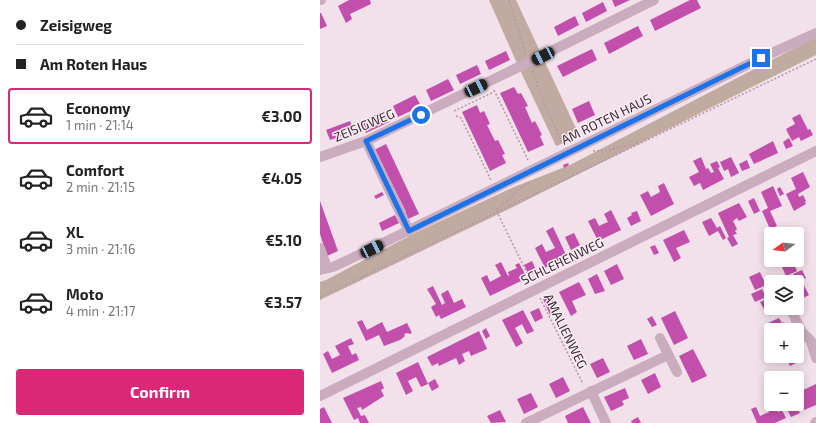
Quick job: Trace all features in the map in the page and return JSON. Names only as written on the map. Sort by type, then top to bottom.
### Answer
[{"type":"street","name":"ZEISIGWEG","points":[[320,157],[366,141],[654,0]]},
{"type":"street","name":"AM ROTEN HAUS","points":[[320,248],[324,269],[348,260],[761,58],[816,33]]},
{"type":"street","points":[[366,141],[409,231]]},
{"type":"street","name":"SCHLEHENWEG","points":[[320,396],[816,151]]},
{"type":"street","points":[[794,315],[802,332],[811,341],[816,358]]},
{"type":"street","points":[[660,338],[677,372]]},
{"type":"street","points":[[526,423],[668,355]]},
{"type":"street","points":[[589,392],[606,423]]},
{"type":"path","points":[[509,0],[529,62],[547,110],[563,143]]},
{"type":"path","points":[[320,297],[816,59]]},
{"type":"path","points":[[489,81],[528,161]]},
{"type":"path","points":[[454,112],[494,92]]},
{"type":"path","points":[[456,116],[461,118],[493,183]]},
{"type":"path","points":[[591,152],[642,143]]},
{"type":"path","points":[[497,212],[496,210],[511,197],[534,180]]},
{"type":"path","name":"AMALIENWEG","points":[[497,212],[535,289],[589,392]]},
{"type":"shaded area","points":[[489,0],[516,0],[580,137],[556,146]]},
{"type":"shaded area","points":[[816,37],[816,55],[513,207],[320,300],[320,282],[415,233],[514,187],[570,165]]},
{"type":"building","points":[[349,0],[370,0],[371,4],[350,14],[352,19],[346,23],[338,6]]},
{"type":"building","points":[[612,0],[630,0],[615,7]]},
{"type":"building","points":[[690,0],[697,0],[701,8],[655,31],[650,20]]},
{"type":"building","points":[[603,2],[607,11],[586,22],[582,13]]},
{"type":"building","points":[[320,13],[327,26],[320,29]]},
{"type":"building","points":[[575,16],[579,25],[558,36],[554,27]]},
{"type":"building","points":[[638,26],[643,36],[609,54],[604,43]]},
{"type":"building","points":[[592,49],[597,60],[563,77],[557,66]]},
{"type":"building","points":[[506,51],[510,60],[489,70],[485,61]]},
{"type":"building","points":[[477,65],[481,74],[460,84],[456,75]]},
{"type":"building","points":[[448,79],[454,90],[431,101],[426,90]]},
{"type":"building","points":[[514,87],[518,94],[521,93],[528,106],[525,107],[532,123],[535,121],[542,135],[540,136],[544,145],[528,152],[500,93]]},
{"type":"building","points":[[415,95],[421,106],[398,117],[393,106]]},
{"type":"building","points":[[589,101],[595,115],[578,123],[572,109]]},
{"type":"building","points":[[477,105],[480,113],[484,111],[490,124],[487,125],[495,141],[498,140],[505,154],[502,155],[506,163],[490,171],[462,112]]},
{"type":"building","points":[[383,111],[389,122],[366,133],[361,122]]},
{"type":"building","points":[[800,114],[808,130],[810,129],[813,135],[801,141],[799,137],[792,141],[786,129],[795,124],[792,118]]},
{"type":"building","points":[[350,121],[354,132],[330,140],[326,130]]},
{"type":"building","points":[[789,138],[793,146],[786,149],[783,142]]},
{"type":"building","points":[[773,141],[778,153],[754,164],[749,154]]},
{"type":"building","points":[[386,144],[419,214],[408,219],[404,213],[406,212],[374,150]]},
{"type":"building","points":[[701,157],[706,169],[708,168],[711,173],[714,172],[710,164],[717,161],[720,167],[718,168],[724,179],[703,190],[700,183],[694,186],[689,177],[699,172],[693,161]]},
{"type":"building","points":[[731,157],[739,173],[731,177],[728,169],[724,171],[720,162]]},
{"type":"building","points":[[747,160],[750,168],[742,171],[739,164]]},
{"type":"building","points":[[568,163],[569,165],[564,168],[563,165]]},
{"type":"building","points":[[803,172],[810,187],[798,194],[799,197],[803,195],[806,204],[794,211],[786,194],[796,189],[791,178]]},
{"type":"building","points":[[664,183],[674,204],[651,216],[640,195],[648,191],[651,197],[660,192],[658,186]]},
{"type":"building","points":[[773,186],[782,206],[770,211],[777,226],[769,227],[762,211],[768,208],[761,192]]},
{"type":"building","points":[[780,187],[784,194],[780,196],[777,189]]},
{"type":"building","points":[[382,192],[384,195],[376,199],[374,196]]},
{"type":"building","points":[[754,198],[760,211],[754,214],[748,201]]},
{"type":"building","points":[[320,201],[338,251],[327,256],[320,234]]},
{"type":"building","points":[[739,203],[747,217],[739,221],[737,218],[733,221],[737,229],[735,231],[737,234],[733,235],[738,244],[732,247],[718,213]]},
{"type":"building","points":[[611,210],[621,230],[598,241],[588,221],[595,218],[599,226],[608,222],[604,214]]},
{"type":"building","points":[[637,211],[641,221],[631,226],[627,218],[632,215],[631,213]]},
{"type":"building","points":[[395,215],[399,223],[382,231],[379,223]]},
{"type":"building","points":[[711,218],[717,228],[720,226],[726,238],[723,240],[718,231],[709,236],[702,222]]},
{"type":"building","points":[[553,227],[567,257],[545,268],[535,248],[542,244],[546,252],[555,248],[546,231]]},
{"type":"building","points":[[684,230],[690,242],[676,248],[681,258],[674,262],[663,240]]},
{"type":"building","points":[[574,233],[580,245],[571,250],[565,237]]},
{"type":"building","points":[[655,245],[659,253],[654,255],[650,247]]},
{"type":"building","points":[[532,261],[537,272],[529,275],[524,265]]},
{"type":"building","points":[[501,262],[508,276],[508,272],[517,268],[515,265],[519,263],[525,274],[519,277],[521,281],[490,296],[481,278],[487,275],[490,282],[501,276],[495,265]]},
{"type":"building","points":[[617,264],[624,279],[611,285],[604,271]]},
{"type":"building","points":[[782,267],[795,267],[797,271],[786,275]]},
{"type":"building","points":[[802,270],[806,278],[804,279],[804,275],[793,274]]},
{"type":"building","points":[[760,272],[764,281],[764,286],[755,290],[749,277]]},
{"type":"building","points":[[597,274],[605,291],[595,294],[588,279]]},
{"type":"building","points":[[579,282],[586,295],[572,301],[577,312],[571,316],[559,292]]},
{"type":"building","points":[[433,286],[442,305],[445,303],[441,294],[448,290],[454,303],[462,299],[466,307],[441,319],[439,315],[436,317],[431,307],[436,304],[427,289]]},
{"type":"building","points":[[804,286],[809,295],[804,298]]},
{"type":"building","points":[[762,289],[764,298],[755,302],[751,294]]},
{"type":"building","points":[[551,295],[556,305],[552,307],[555,313],[550,315],[543,299]]},
{"type":"building","points":[[764,300],[764,309],[760,302]]},
{"type":"building","points":[[539,308],[543,318],[535,322],[530,312]]},
{"type":"building","points":[[523,310],[534,331],[527,334],[522,324],[515,328],[523,343],[516,347],[502,320]]},
{"type":"building","points":[[675,311],[688,338],[674,345],[661,318]]},
{"type":"building","points":[[652,316],[657,325],[652,327],[647,319]]},
{"type":"building","points":[[779,318],[782,323],[768,323]]},
{"type":"building","points":[[362,320],[367,330],[382,322],[387,332],[407,323],[412,333],[404,334],[405,336],[400,340],[384,346],[379,335],[366,341],[357,322]]},
{"type":"building","points":[[486,328],[490,336],[486,339],[482,331]]},
{"type":"building","points":[[479,331],[487,349],[471,356],[469,351],[462,354],[465,361],[459,365],[456,358],[439,366],[438,363],[432,366],[427,357]]},
{"type":"building","points":[[351,338],[354,344],[348,346],[352,355],[356,353],[359,360],[332,373],[323,354],[328,351],[332,359],[340,355],[335,346]]},
{"type":"building","points":[[641,339],[648,354],[634,360],[627,346]]},
{"type":"building","points":[[693,349],[707,376],[692,383],[679,356]]},
{"type":"building","points":[[603,358],[610,372],[597,378],[590,364]]},
{"type":"building","points":[[418,362],[428,384],[421,387],[416,377],[408,381],[413,391],[406,395],[396,373]]},
{"type":"building","points":[[788,363],[796,363],[790,366]]},
{"type":"building","points":[[655,373],[661,387],[648,394],[641,380]]},
{"type":"building","points":[[563,377],[570,391],[556,398],[549,384]]},
{"type":"building","points":[[435,379],[439,387],[432,391],[428,383]]},
{"type":"building","points":[[381,381],[384,388],[381,390],[384,396],[362,410],[361,407],[357,408],[361,416],[365,415],[369,423],[360,423],[358,418],[354,420],[343,398]]},
{"type":"building","points":[[816,384],[816,405],[804,410],[804,390]]},
{"type":"building","points":[[625,388],[629,398],[622,401],[624,405],[611,411],[604,397]]},
{"type":"building","points":[[531,393],[538,407],[524,414],[517,399]]},
{"type":"building","points":[[324,407],[332,423],[320,423],[320,409]]},
{"type":"building","points":[[583,407],[591,423],[568,423],[565,416]]},
{"type":"building","points":[[756,407],[760,416],[769,412],[782,411],[786,418],[775,423],[757,423],[751,409]]},
{"type":"building","points":[[500,410],[506,422],[491,423],[487,416]]},
{"type":"building","points":[[788,411],[799,411],[800,413],[791,417]]},
{"type":"building","points":[[638,417],[641,423],[632,423],[631,421]]},
{"type":"route","points":[[421,115],[366,141],[409,231],[761,58]]}]
